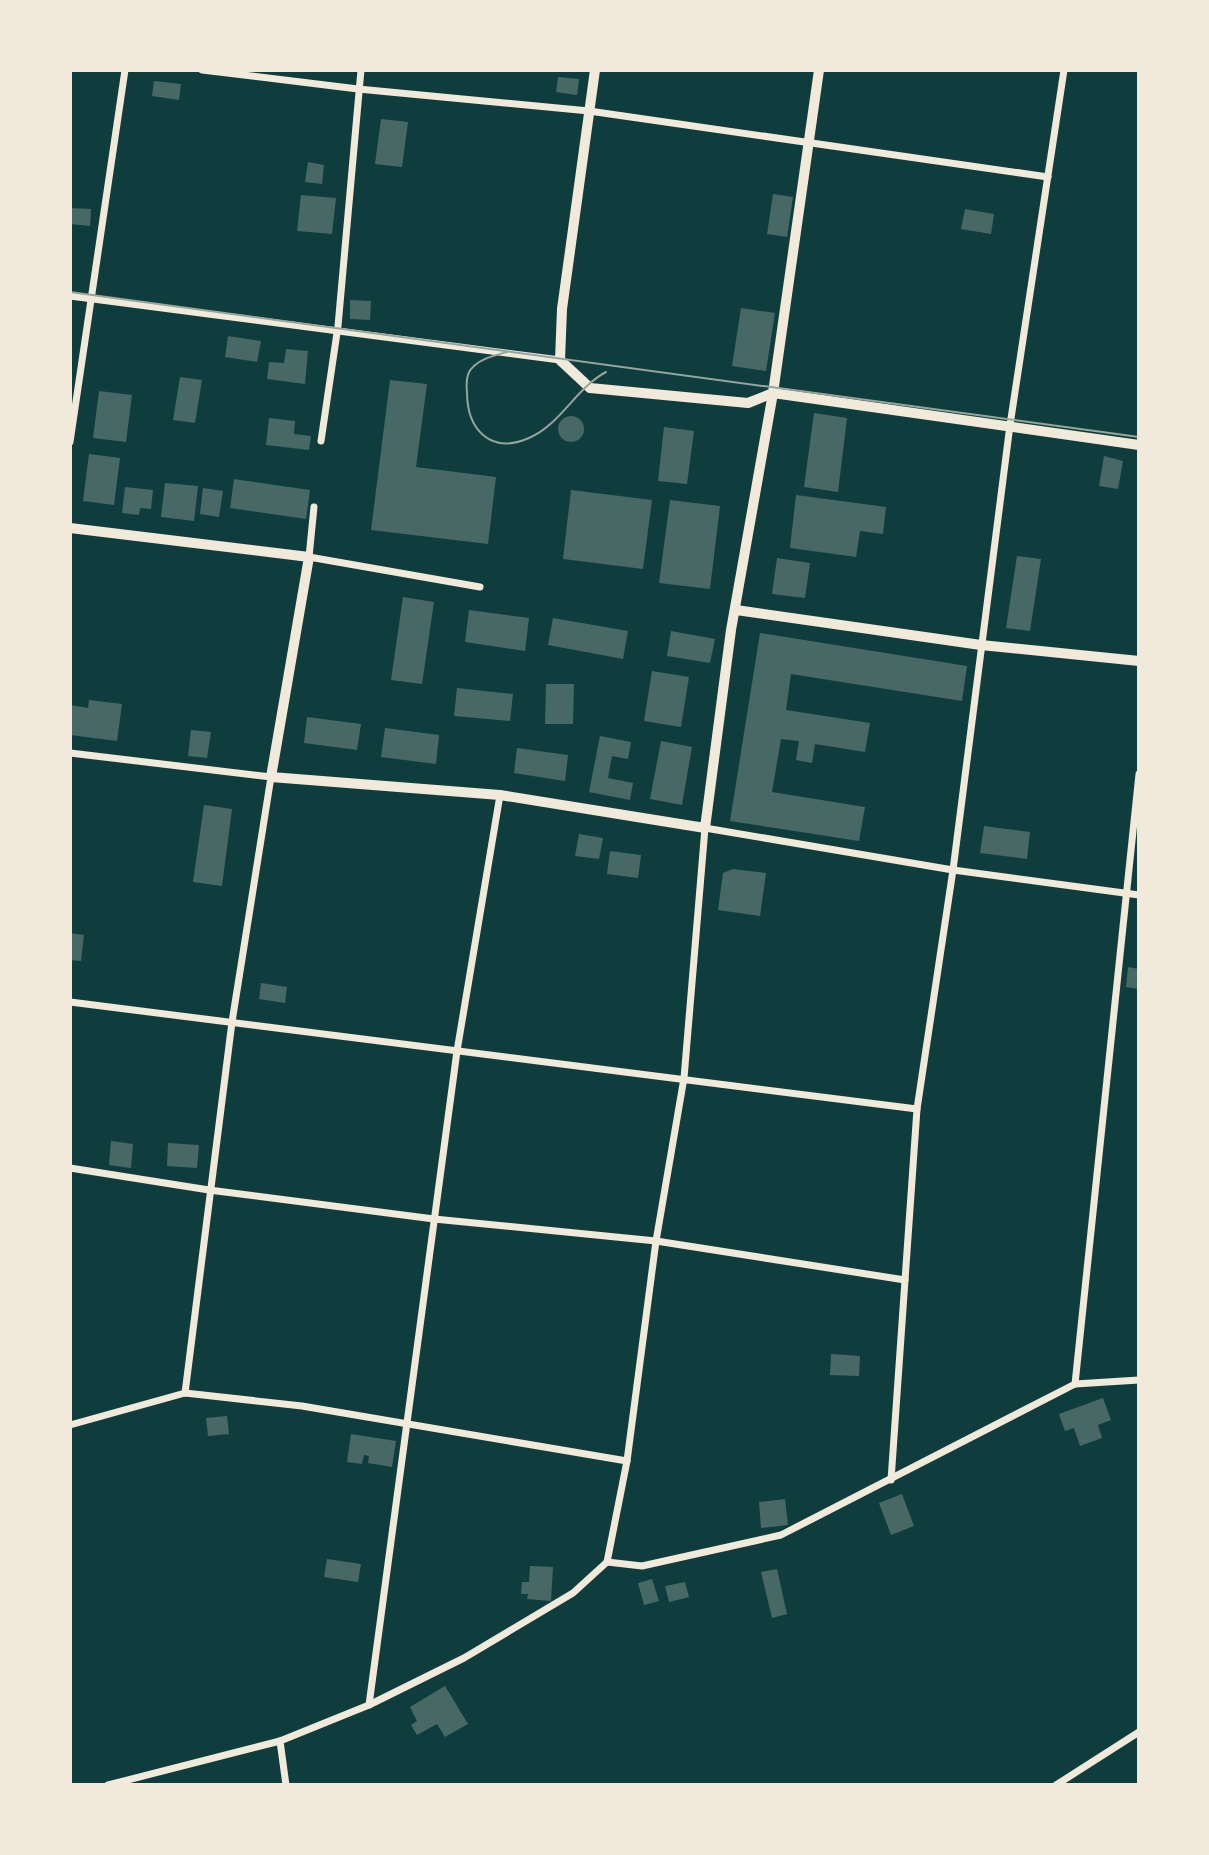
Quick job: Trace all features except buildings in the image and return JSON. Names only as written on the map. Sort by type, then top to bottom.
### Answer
[{"type":"main road","points":[[70,528],[309,558],[271,777],[500,795],[705,828],[736,610],[773,393],[1139,445]]},
{"type":"main road","points":[[736,610],[981,645],[1139,661]]},
{"type":"street","points":[[70,442],[125,70]]},
{"type":"street","points":[[202,70],[358,89],[589,111],[1048,177]]},
{"type":"street","points":[[321,441],[337,331],[361,70]]},
{"type":"street","points":[[560,360],[562,309],[595,70]]},
{"type":"street","points":[[70,296],[560,360],[590,388],[748,403],[773,393],[819,70]]},
{"type":"street","points":[[891,1480],[917,1109],[953,870],[1010,425],[1064,70]]},
{"type":"street","points":[[314,507],[309,558],[480,587]]},
{"type":"street","points":[[70,753],[271,777],[232,1022],[185,1393]]},
{"type":"street","points":[[1075,1384],[1139,774]]},
{"type":"street","points":[[369,1705],[457,1051],[500,795]]},
{"type":"street","points":[[108,1785],[280,1741],[369,1705],[475,1652],[573,1592],[607,1562],[627,1461],[656,1241],[684,1078],[705,828],[953,870],[1139,895]]},
{"type":"street","points":[[70,1002],[917,1109]]},
{"type":"street","points":[[70,1168],[209,1190],[434,1219],[656,1241],[905,1280]]},
{"type":"street","points":[[607,1562],[642,1566],[781,1535],[1075,1384],[1139,1380]]},
{"type":"street","points":[[70,1425],[185,1393],[302,1406],[627,1461]]},
{"type":"street","points":[[1056,1785],[1139,1732]]},
{"type":"street","points":[[280,1741],[286,1785]]},
{"type":"tram line","points":[[70,292],[1139,437]]},
{"type":"tram line","points":[[507,352],[477,364],[469,372],[467,382],[471,417],[476,427],[492,441],[515,442],[540,432],[586,387],[606,372]]}]
